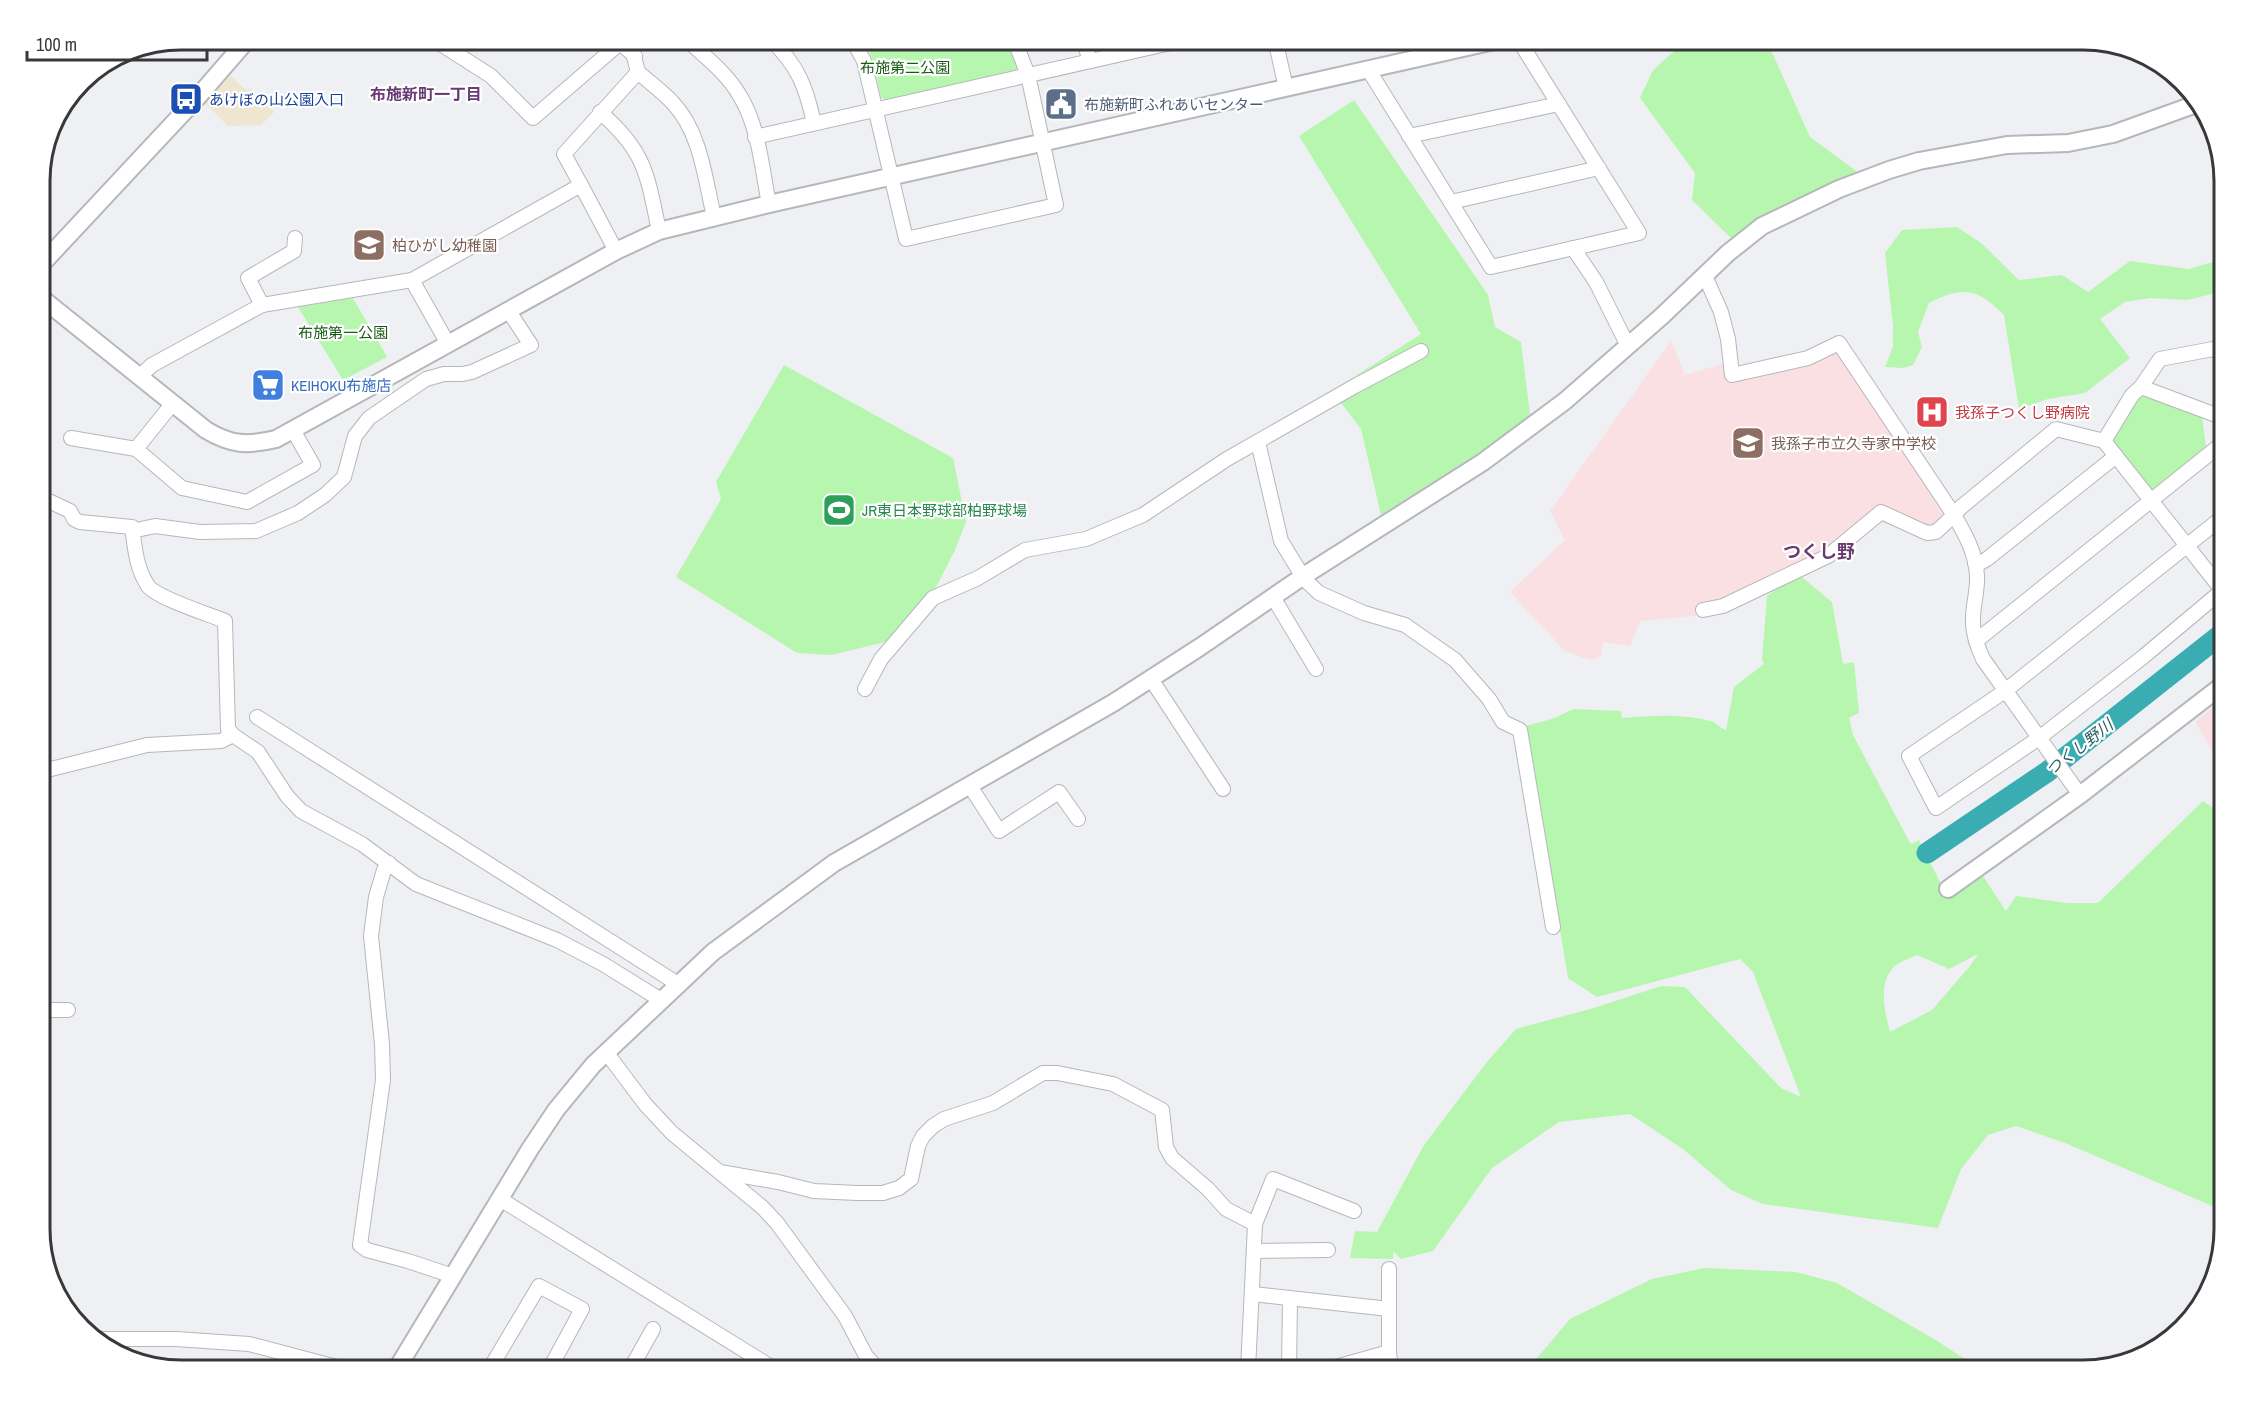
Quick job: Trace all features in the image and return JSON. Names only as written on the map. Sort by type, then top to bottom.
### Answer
[{"type":"street","points":[[50,255],[196,99],[238,50]]},
{"type":"street","points":[[450,50],[491,76],[533,118],[612,50]]},
{"type":"street","points":[[628,50],[635,56]]},
{"type":"street","points":[[632,50],[638,72],[673,102],[687,121],[694,137],[714,217]]},
{"type":"street","points":[[697,50],[731,83],[749,114],[769,204]]},
{"type":"street","points":[[782,50],[790,58],[804,83],[814,123]]},
{"type":"street","points":[[858,50],[864,61],[906,239],[1056,205],[1028,75],[1018,50]]},
{"type":"street","points":[[1086,50],[1090,61]]},
{"type":"street","points":[[755,137],[1090,61],[1127,50]]},
{"type":"street","points":[[1277,50],[1286,88]]},
{"type":"street","points":[[50,305],[206,430],[223,440],[232,442],[258,443],[276,440],[616,251],[659,231],[891,176],[1368,69],[1438,50]]},
{"type":"street","points":[[1368,69],[1491,267],[1639,233],[1525,50]]},
{"type":"street","points":[[616,251],[564,154],[638,72]]},
{"type":"street","points":[[1409,136],[1559,104]]},
{"type":"street","points":[[402,1360],[556,1110],[606,1052],[713,952],[834,863],[1151,679],[1523,434],[1565,401],[1728,253],[1762,226],[1792,210],[1889,170],[1941,156],[2007,145],[2068,143],[2113,134],[2190,106]]},
{"type":"street","points":[[600,112],[633,145],[640,159],[650,185],[659,231]]},
{"type":"street","points":[[1451,202],[1599,168]]},
{"type":"street","points":[[139,377],[152,365],[262,304],[412,280],[582,185]]},
{"type":"street","points":[[262,304],[248,278],[294,251],[295,238]]},
{"type":"street","points":[[1573,248],[1596,282],[1628,346]]},
{"type":"street","points":[[1705,276],[1722,312],[1732,375],[1808,358],[1839,344],[1954,515],[1970,544],[1977,576],[1972,624],[1983,659],[2079,795]]},
{"type":"street","points":[[412,280],[448,344]]},
{"type":"street","points":[[132,531],[155,526],[200,532],[256,531],[298,513],[325,495],[344,477],[355,436],[369,418],[426,379],[444,374],[462,375],[472,372],[531,345],[508,310]]},
{"type":"street","points":[[2104,441],[2132,395],[2141,387],[2160,359],[2213,349]]},
{"type":"street","points":[[866,689],[881,659],[933,598],[978,578],[1025,550],[1086,539],[1130,522],[1156,508],[1227,459],[1421,351]]},
{"type":"street","points":[[2141,387],[2213,414]]},
{"type":"street","points":[[136,449],[172,403]]},
{"type":"street","points":[[1703,610],[1723,606],[1828,556],[1881,512],[1927,533],[1936,532],[1960,508],[2056,429],[2104,441],[2213,578]]},
{"type":"street","points":[[71,438],[136,449],[182,488],[247,502],[313,465],[293,430]]},
{"type":"street","points":[[1258,442],[1281,541],[1303,577],[1319,593],[1364,614],[1405,625],[1433,644],[1455,660],[1489,699],[1503,722],[1520,730],[1553,927]]},
{"type":"street","points":[[1976,641],[2213,451]]},
{"type":"street","points":[[1975,563],[1987,559],[2116,456]]},
{"type":"street","points":[[50,502],[70,511],[74,519],[80,522],[132,527],[137,561],[150,588],[183,605],[225,621],[228,729],[258,752],[280,787],[301,811],[362,844],[416,884],[557,940],[603,964],[661,1000]]},
{"type":"street","points":[[2213,525],[2005,691],[1909,756],[1936,808],[2039,738],[2143,657],[2213,598]]},
{"type":"street","points":[[1273,597],[1316,669]]},
{"type":"street","points":[[1151,679],[1223,789]]},
{"type":"street","points":[[1948,889],[2079,795],[2213,692]]},
{"type":"street","points":[[257,717],[678,984]]},
{"type":"street","points":[[50,769],[147,745],[221,741],[233,735]]},
{"type":"street","points":[[970,786],[999,831],[1059,792],[1078,819]]},
{"type":"street","points":[[389,863],[384,870],[376,897],[371,936],[382,1044],[383,1080],[360,1245],[367,1250],[453,1276]]},
{"type":"street","points":[[50,1010],[68,1010]]},
{"type":"street","points":[[606,1052],[645,1104],[672,1133],[762,1207],[777,1224],[845,1316],[870,1360]]},
{"type":"street","points":[[720,1172],[814,1191],[883,1193],[899,1188],[911,1179],[922,1136],[933,1126],[944,1119],[993,1103],[1043,1073],[1057,1073],[1113,1084],[1162,1110],[1166,1147],[1172,1158],[1209,1189],[1226,1209],[1255,1224]]},
{"type":"street","points":[[1249,1360],[1255,1224],[1273,1179],[1354,1211]]},
{"type":"street","points":[[500,1199],[760,1360]]},
{"type":"street","points":[[1255,1251],[1328,1250]]},
{"type":"street","points":[[1389,1269],[1390,1360]]},
{"type":"street","points":[[495,1360],[539,1286],[582,1309],[554,1360]]},
{"type":"street","points":[[1253,1294],[1389,1309]]},
{"type":"street","points":[[1289,1360],[1290,1298]]},
{"type":"street","points":[[636,1360],[653,1329]]},
{"type":"street","points":[[111,1339],[172,1339],[249,1344],[310,1360]]},
{"type":"street","points":[[1361,1360],[1389,1352]]},
{"type":"shaded area","points":[[228,73],[247,91],[251,88],[274,112],[261,125],[228,126],[203,101]]},
{"type":"shaded area","name":"我孫子市立久寺家中学校","points":[[1671,341],[1685,375],[1725,363],[1729,380],[1819,361],[1837,352],[1946,518],[1932,527],[1879,506],[1830,547],[1755,583],[1761,594],[1717,614],[1640,621],[1630,646],[1603,642],[1601,656],[1590,660],[1565,651],[1510,592],[1565,540],[1550,511]]},
{"type":"shaded area","points":[[2214,707],[2214,753],[2195,722]]},
{"type":"green space","name":"布施第二公園","points":[[868,50],[1012,50],[1019,67],[1013,72],[887,101],[881,97]]},
{"type":"green space","points":[[1676,50],[1771,50],[1810,137],[1859,173],[1778,208],[1732,239],[1692,200],[1695,173],[1640,98],[1653,70]]},
{"type":"green space","points":[[1354,100],[1488,295],[1495,327],[1521,342],[1530,415],[1480,452],[1381,515],[1361,429],[1332,391],[1421,334],[1299,136]]},
{"type":"green space","points":[[1957,227],[1981,243],[2019,280],[2062,275],[2088,292],[2130,261],[2189,269],[2213,262],[2213,294],[2187,300],[2150,298],[2125,302],[2100,319],[2130,358],[2085,393],[2048,399],[2019,409],[2004,315],[1986,299],[1969,292],[1951,294],[1929,303],[1918,332],[1922,347],[1913,365],[1903,368],[1885,367],[1893,347],[1893,326],[1885,253],[1902,230]]},
{"type":"green space","name":"布施第一公園","points":[[353,298],[387,357],[343,380],[298,307]]},
{"type":"green space","name":"JR東日本野球部柏野球場","points":[[784,365],[953,458],[966,522],[955,550],[926,607],[894,640],[831,655],[797,653],[676,577],[721,499],[716,482]]},
{"type":"green space","points":[[2143,396],[2202,416],[2206,448],[2154,491],[2149,491],[2113,447],[2113,440],[2138,398]]},
{"type":"green space","points":[[1798,574],[1832,602],[1843,664],[1854,662],[1859,713],[1849,718],[1853,735],[1910,843],[1919,840],[1947,896],[1963,885],[1965,889],[1983,876],[2006,911],[2016,896],[2067,903],[2098,903],[2203,801],[2214,808],[2214,1207],[2065,1143],[2016,1126],[1988,1135],[1961,1169],[1938,1228],[1763,1204],[1731,1190],[1683,1149],[1630,1114],[1559,1122],[1492,1168],[1433,1251],[1401,1259],[1393,1251],[1393,1259],[1350,1258],[1355,1231],[1377,1232],[1424,1145],[1487,1062],[1516,1029],[1594,1008],[1661,986],[1685,987],[1781,1088],[1801,1097],[1753,972],[1740,959],[1597,997],[1568,978],[1526,726],[1552,719],[1574,709],[1621,711],[1622,718],[1666,716],[1699,718],[1726,730],[1734,687],[1764,664],[1762,660],[1767,596]],"holes":[[[1978,954],[1932,1010],[1890,1032],[1884,998],[1889,973],[1895,966],[1917,955],[1949,969]]]},
{"type":"green space","points":[[1704,1268],[1796,1272],[1837,1283],[1967,1360],[1535,1360],[1570,1319],[1652,1279]]},
{"type":"waterway","name":"つくし野川","points":[[1927,853],[2047,772],[2213,640]]},
{"type":"place","name":"あけぼの山公園入口","points":[[186,99]]},
{"type":"place","name":"布施新町ふれあいセンター","points":[[1061,104]]},
{"type":"place","name":"柏ひがし幼稚園","points":[[369,245]]},
{"type":"place","name":"KEIHOKU布施店","points":[[268,385]]},
{"type":"place","name":"我孫子つくし野病院","points":[[1932,412]]},
{"type":"place","name":"我孫子市立久寺家中学校","points":[[1748,443]]},
{"type":"place","name":"JR東日本野球部柏野球場","points":[[839,510]]},
{"type":"district","name":"布施新町一丁目","points":[[426,94]]},
{"type":"district","name":"つくし野","points":[[1819,551]]}]
